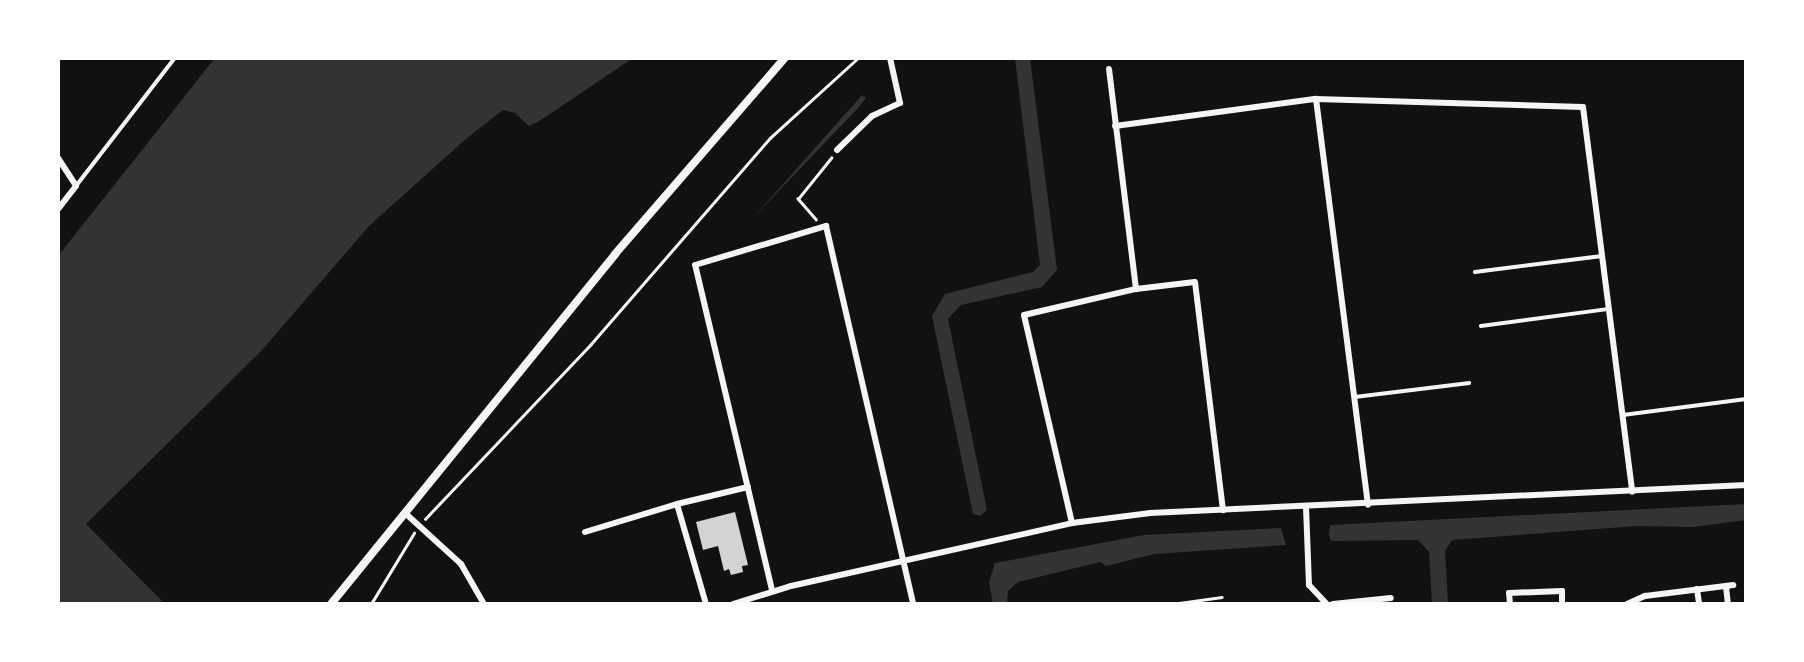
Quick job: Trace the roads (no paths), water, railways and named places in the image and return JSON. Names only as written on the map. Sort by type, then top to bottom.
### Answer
[{"type":"street","points":[[331,604],[615,254],[785,58]]},
{"type":"street","points":[[837,150],[872,116],[900,103],[890,58]]},
{"type":"street","points":[[1109,69],[1136,289]]},
{"type":"street","points":[[1115,126],[1316,99],[1583,107],[1632,492]]},
{"type":"street","points":[[1316,99],[1368,505]]},
{"type":"street","points":[[58,158],[76,186],[58,209]]},
{"type":"street","points":[[772,590],[695,265],[822,228],[913,604]]},
{"type":"street","points":[[1072,523],[1024,315],[1136,289],[1195,282],[1223,510]]},
{"type":"street","points":[[733,604],[772,590],[1072,523],[1223,510],[1746,485]]},
{"type":"street","points":[[585,532],[748,487]]},
{"type":"street","points":[[677,505],[706,604]]},
{"type":"street","points":[[1306,507],[1310,585],[1327,604]]},
{"type":"street","points":[[405,513],[461,565],[484,604]]},
{"type":"street","points":[[1627,604],[1645,596],[1729,585],[1728,604]]},
{"type":"street","points":[[1697,589],[1699,604]]},
{"type":"street","points":[[1510,604],[1509,593],[1562,591],[1562,604]]},
{"type":"street","points":[[1333,604],[1391,598]]},
{"type":"lane","points":[[76,186],[175,58]]},
{"type":"lane","points":[[1475,272],[1602,256]]},
{"type":"lane","points":[[1481,326],[1609,309]]},
{"type":"lane","points":[[1355,397],[1469,383]]},
{"type":"lane","points":[[1622,415],[1746,399]]}]
